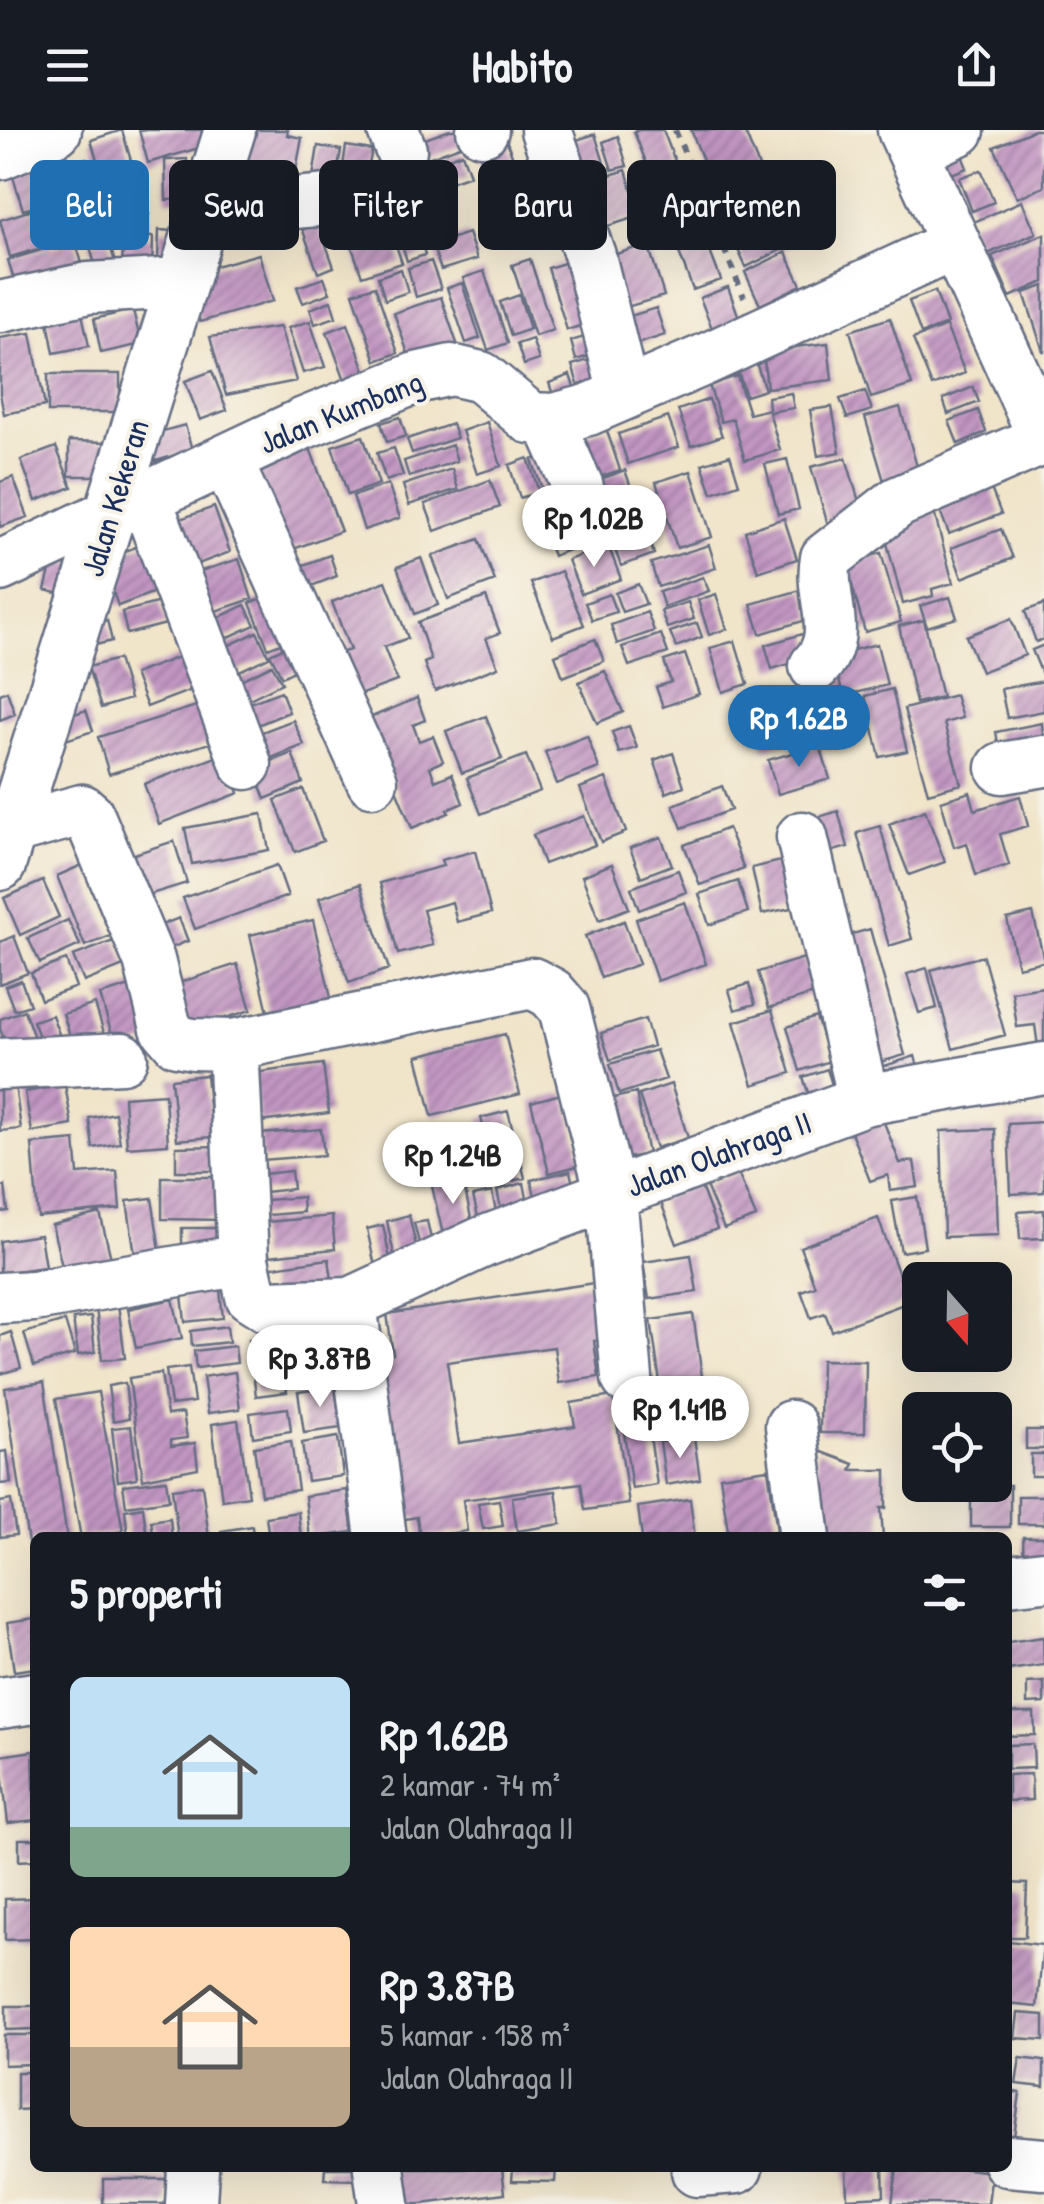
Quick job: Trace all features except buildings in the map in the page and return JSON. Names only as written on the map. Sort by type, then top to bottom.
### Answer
[{"type":"street","points":[[0,154],[56,130]]},
{"type":"street","name":"Jalan Kekeran","points":[[221,160],[230,130]]},
{"type":"street","points":[[546,130],[590,256],[624,394]]},
{"type":"street","points":[[815,666],[827,653],[831,636],[826,558],[898,502],[1044,438],[908,141],[959,130]]},
{"type":"street","points":[[578,487],[548,420],[588,410],[759,336],[955,244]]},
{"type":"street","name":"Jalan Kekeran","points":[[6,847],[128,508],[181,283],[192,250]]},
{"type":"street","points":[[0,307],[88,288],[181,283]]},
{"type":"street","name":"Jalan Kumbang","points":[[0,566],[334,410],[416,378],[450,370],[481,377],[530,418],[548,420]]},
{"type":"street","points":[[228,460],[372,782]]},
{"type":"street","points":[[128,508],[246,764]]},
{"type":"street","points":[[6,847],[82,810],[89,816],[150,960],[166,1028],[176,1041],[233,1045],[532,983],[551,993],[564,1008],[610,1194],[626,1378]]},
{"type":"street","points":[[802,837],[864,1100]]},
{"type":"street","points":[[233,1045],[243,1260],[251,1296],[268,1306],[351,1303],[380,1532]]},
{"type":"street","points":[[0,1064],[122,1058]]},
{"type":"street","name":"Jalan Olahraga II","points":[[351,1303],[482,1242],[864,1100],[1044,1068]]},
{"type":"street","points":[[0,1298],[34,1296],[243,1260]]},
{"type":"street","points":[[791,1426],[804,1532]]},
{"type":"street","points":[[1012,1580],[1044,1576]]},
{"type":"street","points":[[0,1704],[30,1699]]},
{"type":"street","points":[[1012,2160],[1044,2164]]},
{"type":"street","points":[[191,2204],[193,2172]]},
{"type":"street","points":[[380,2172],[384,2204]]},
{"type":"path","points":[[675,130],[759,336]]}]
